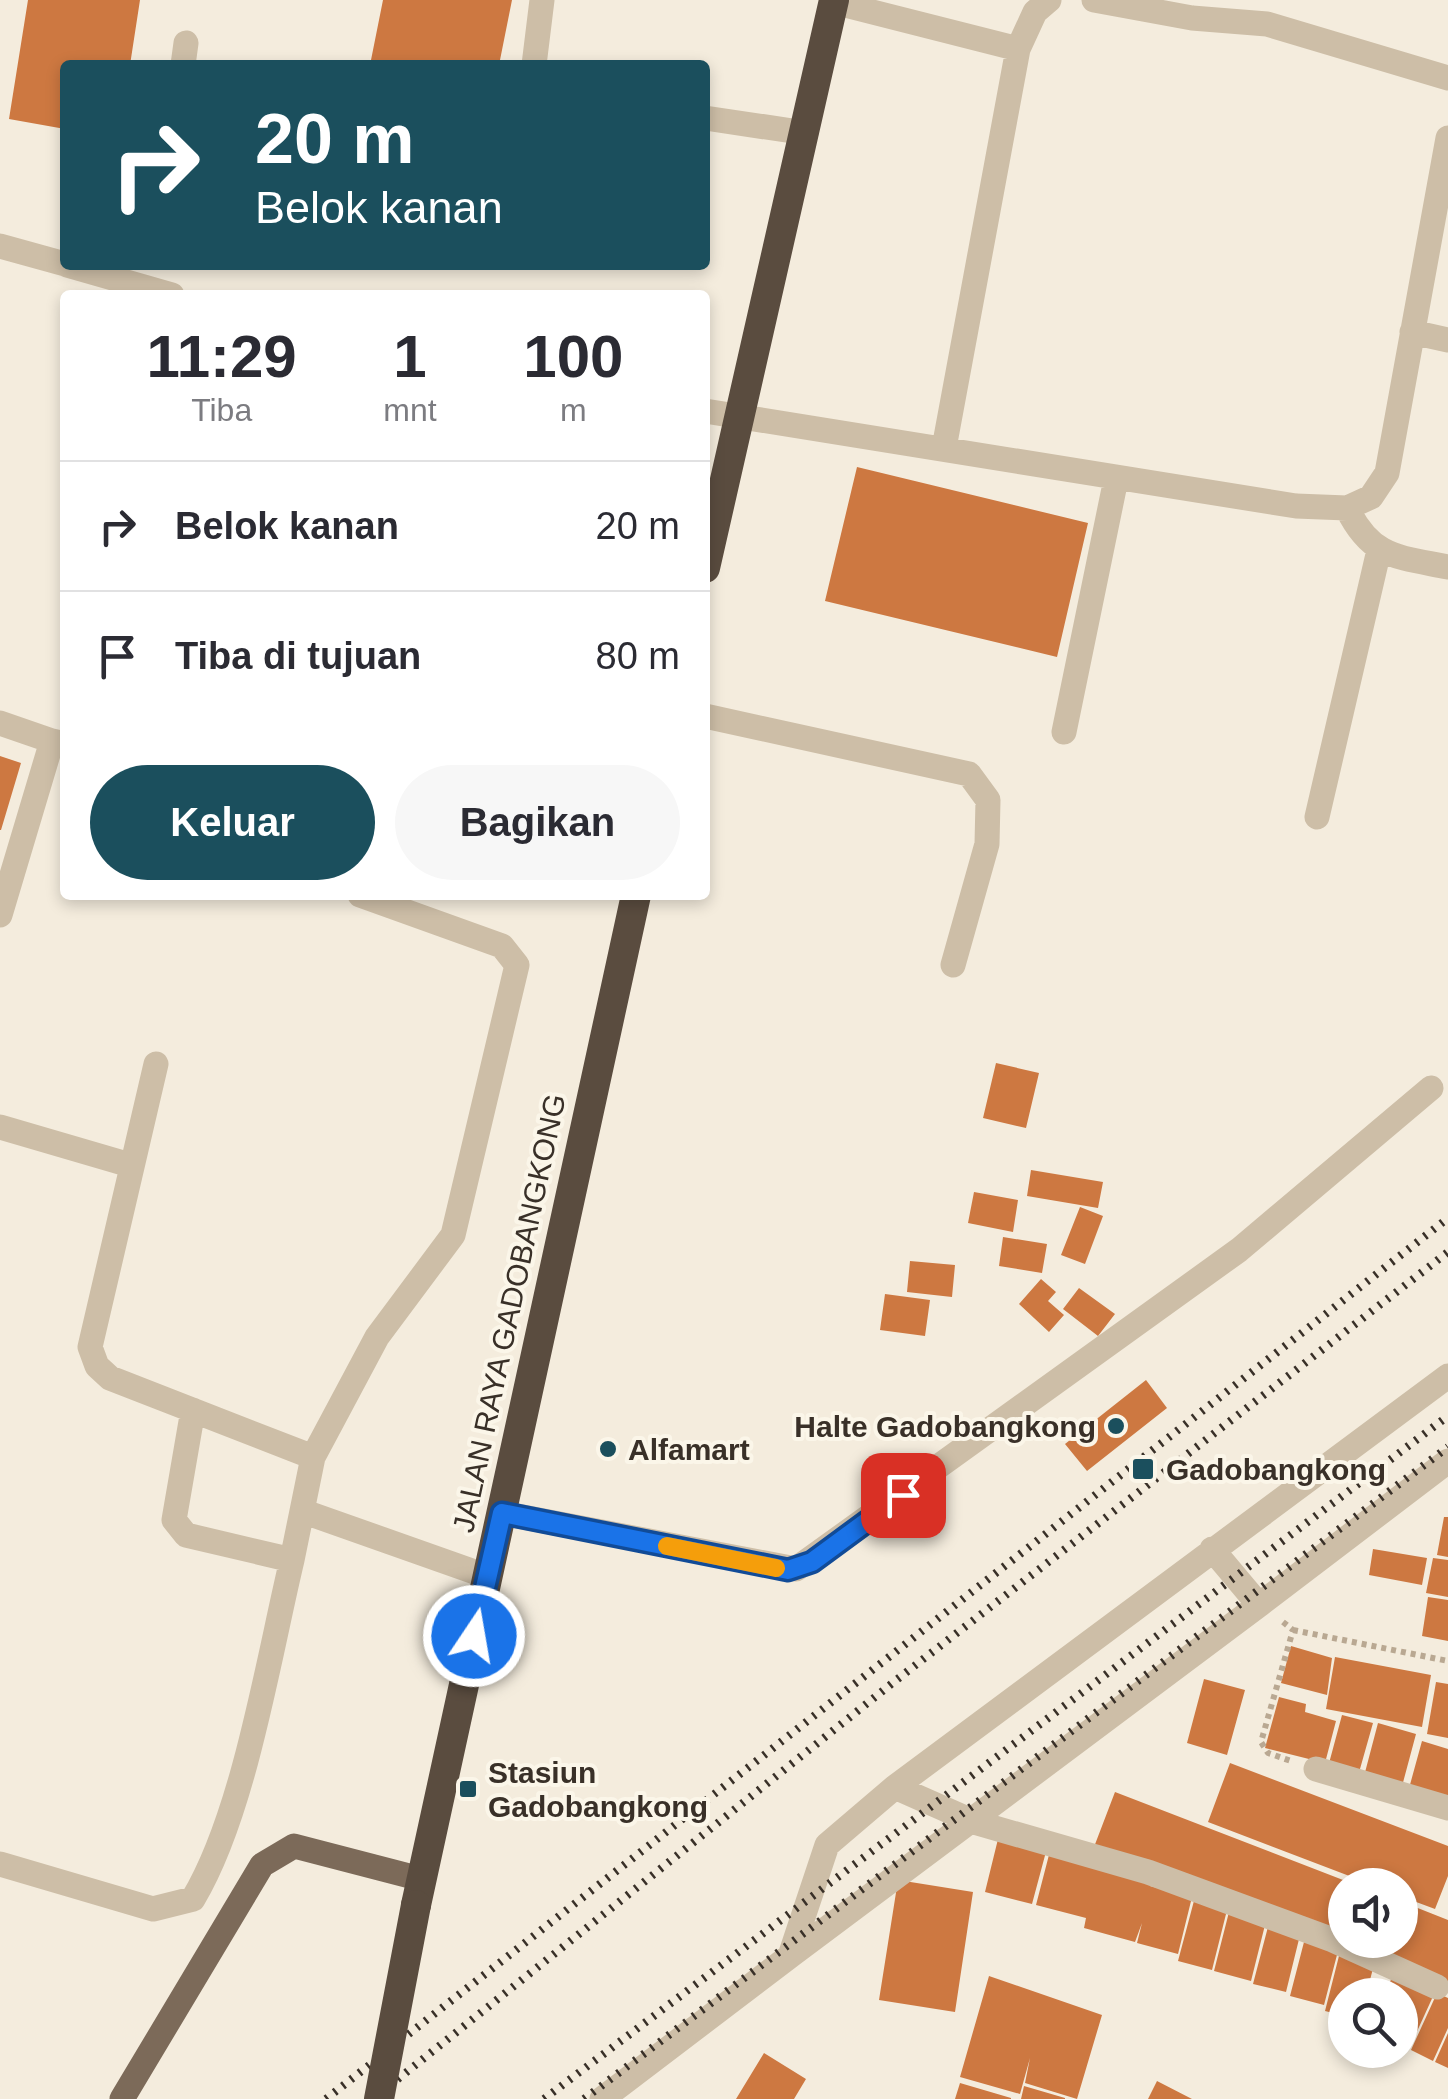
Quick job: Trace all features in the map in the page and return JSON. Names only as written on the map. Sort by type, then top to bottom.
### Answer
[{"type":"highway","points":[[710,545],[834,1]]},
{"type":"highway","name":"JALAN RAYA GADOBANGKONG","points":[[379,2099],[418,1892],[635,900]]},
{"type":"main road","points":[[122,2099],[262,1865],[294,1846],[418,1892]]},
{"type":"street","points":[[535,60],[542,0]]},
{"type":"street","points":[[944,448],[1018,49],[1034,12],[1049,0]]},
{"type":"street","points":[[1094,0],[1192,18],[1266,24],[1448,78]]},
{"type":"street","points":[[834,1],[927,12],[1018,49]]},
{"type":"street","points":[[710,119],[806,133]]},
{"type":"street","points":[[710,413],[1296,506],[1347,508],[1370,497],[1387,472],[1443,191],[1448,138]]},
{"type":"street","points":[[0,246],[60,263]]},
{"type":"street","points":[[92,270],[160,283]]},
{"type":"street","points":[[1412,332],[1448,340]]},
{"type":"street","points":[[1064,732],[1116,479]]},
{"type":"street","points":[[1347,508],[1366,540],[1379,550],[1448,567]]},
{"type":"street","points":[[1316,817],[1379,550]]},
{"type":"street","points":[[710,717],[969,774],[988,800],[987,844],[953,965]]},
{"type":"street","points":[[0,722],[59,742],[0,915]]},
{"type":"street","points":[[0,1864],[153,1909],[193,1899],[212,1867],[292,1560],[313,1457],[377,1336],[453,1236],[516,965],[502,946],[374,900]]},
{"type":"street","points":[[156,1064],[90,1346],[96,1366],[110,1378],[313,1457]]},
{"type":"street","points":[[502,1513],[796,1569],[1240,1250],[1431,1088]]},
{"type":"street","points":[[0,1127],[130,1165]]},
{"type":"street","points":[[790,1956],[827,1845],[895,1787],[1448,1376]]},
{"type":"street","points":[[192,1410],[174,1520],[186,1535],[292,1560]]},
{"type":"street","points":[[602,2099],[1448,1461]]},
{"type":"street","points":[[302,1511],[486,1576]]},
{"type":"street","points":[[1212,1549],[1259,1604]]},
{"type":"street","points":[[1316,1769],[1448,1808]]},
{"type":"street","points":[[895,1787],[974,1822],[1148,1872],[1333,1940],[1437,1987]]},
{"type":"path","points":[[1259,1604],[1293,1630],[1448,1661]]},
{"type":"path","points":[[1293,1630],[1262,1747],[1316,1769]]},
{"type":"building","points":[[28,0],[140,0],[131,60],[60,60],[60,128],[9,119]]},
{"type":"building","points":[[383,0],[512,0],[500,60],[371,60]]},
{"type":"building","points":[[857,467],[1088,523],[1057,657],[825,601]]},
{"type":"building","points":[[0,756],[21,763],[1,830],[0,830]]},
{"type":"building","points":[[996,1063],[1039,1073],[1026,1128],[983,1118]]},
{"type":"building","points":[[1031,1170],[1103,1182],[1098,1208],[1027,1196]]},
{"type":"building","points":[[974,1192],[1018,1200],[1013,1232],[968,1223]]},
{"type":"building","points":[[1080,1207],[1103,1216],[1085,1264],[1061,1255]]},
{"type":"building","points":[[1003,1237],[1047,1244],[1042,1273],[999,1266]]},
{"type":"building","points":[[910,1261],[955,1265],[952,1297],[907,1292]]},
{"type":"building","points":[[1041,1279],[1056,1292],[1048,1301],[1064,1315],[1049,1332],[1019,1304]]},
{"type":"building","points":[[1079,1288],[1115,1314],[1098,1336],[1063,1309]]},
{"type":"building","points":[[885,1294],[930,1300],[925,1336],[880,1330]]},
{"type":"building","name":"Halte Gadobangkong","points":[[1146,1380],[1167,1408],[1087,1471],[1065,1444]]},
{"type":"building","points":[[1444,1517],[1448,1517],[1448,1557],[1437,1555]]},
{"type":"building","points":[[1373,1549],[1427,1558],[1422,1585],[1369,1575]]},
{"type":"building","points":[[1433,1558],[1448,1560],[1448,1597],[1426,1593]]},
{"type":"building","points":[[1428,1597],[1448,1600],[1448,1641],[1422,1636]]},
{"type":"building","points":[[1291,1646],[1332,1658],[1327,1695],[1281,1683]]},
{"type":"building","points":[[1335,1657],[1431,1675],[1422,1727],[1326,1709]]},
{"type":"building","points":[[1204,1679],[1245,1690],[1227,1755],[1187,1743]]},
{"type":"building","points":[[1436,1682],[1448,1684],[1448,1738],[1427,1734]]},
{"type":"building","points":[[1279,1697],[1306,1704],[1305,1712],[1336,1721],[1325,1763],[1265,1748]]},
{"type":"building","points":[[1342,1715],[1373,1723],[1358,1776],[1328,1767]]},
{"type":"building","points":[[1378,1723],[1416,1734],[1401,1790],[1363,1780]]},
{"type":"building","points":[[1422,1741],[1448,1749],[1448,1803],[1408,1792]]},
{"type":"building","points":[[1230,1763],[1448,1846],[1448,1876],[1435,1909],[1418,1903],[1418,1868],[1328,1868],[1208,1822]]},
{"type":"building","points":[[1115,1792],[1328,1874],[1328,1936],[1094,1847]]},
{"type":"building","points":[[999,1835],[1047,1848],[1032,1904],[985,1892]]},
{"type":"building","points":[[1050,1851],[1153,1876],[1150,1886],[1192,1897],[1178,1954],[1137,1943],[1142,1923],[1135,1942],[1084,1928],[1086,1918],[1036,1905]]},
{"type":"building","points":[[898,1880],[973,1892],[955,2012],[879,2000]]},
{"type":"building","points":[[1195,1897],[1228,1906],[1212,1970],[1178,1961]]},
{"type":"building","points":[[1418,1908],[1448,1920],[1448,1982],[1385,1958],[1418,1958]]},
{"type":"building","points":[[1229,1912],[1266,1921],[1251,1981],[1214,1971]]},
{"type":"building","points":[[1269,1923],[1301,1931],[1286,1992],[1253,1984]]},
{"type":"building","points":[[1304,1942],[1328,1948],[1328,1958],[1336,1958],[1324,2005],[1290,1996]]},
{"type":"building","points":[[1338,1958],[1375,1961],[1370,1978],[1333,1978]]},
{"type":"building","points":[[989,1976],[1102,2015],[1077,2099],[1025,2083],[1030,2058],[1020,2094],[960,2077]]},
{"type":"building","points":[[1418,1984],[1435,1992],[1418,2029]]},
{"type":"building","points":[[1437,1993],[1448,1998],[1448,2028],[1433,2061],[1418,2054],[1418,2035]]},
{"type":"building","points":[[1448,2033],[1448,2068],[1435,2062]]},
{"type":"building","points":[[764,2053],[806,2079],[794,2099],[736,2099]]},
{"type":"building","points":[[1157,2081],[1192,2099],[1148,2099]]},
{"type":"building","points":[[960,2083],[1011,2098],[1011,2099],[955,2099]]},
{"type":"building","points":[[1024,2086],[1065,2098],[1065,2099],[1021,2099]]},
{"type":"railway","points":[[326,2099],[1448,1218]]},
{"type":"railway","points":[[373,2099],[895,1681],[1448,1252]]},
{"type":"railway","points":[[544,2099],[1448,1416]]},
{"type":"railway","points":[[584,2099],[1448,1447]]},
{"type":"slow traffic","points":[[667,1546],[776,1568]]},
{"type":"place","name":"Halte Gadobangkong","points":[[1116,1426]]},
{"type":"place","name":"Alfamart","points":[[608,1449]]},
{"type":"place","name":"Gadobangkong","points":[[1143,1469]]},
{"type":"place","name":"Stasiun Gadobangkong","points":[[468,1789]]},
{"type":"route","points":[[474,1636],[502,1513],[788,1570],[812,1562],[903,1495]]}]
